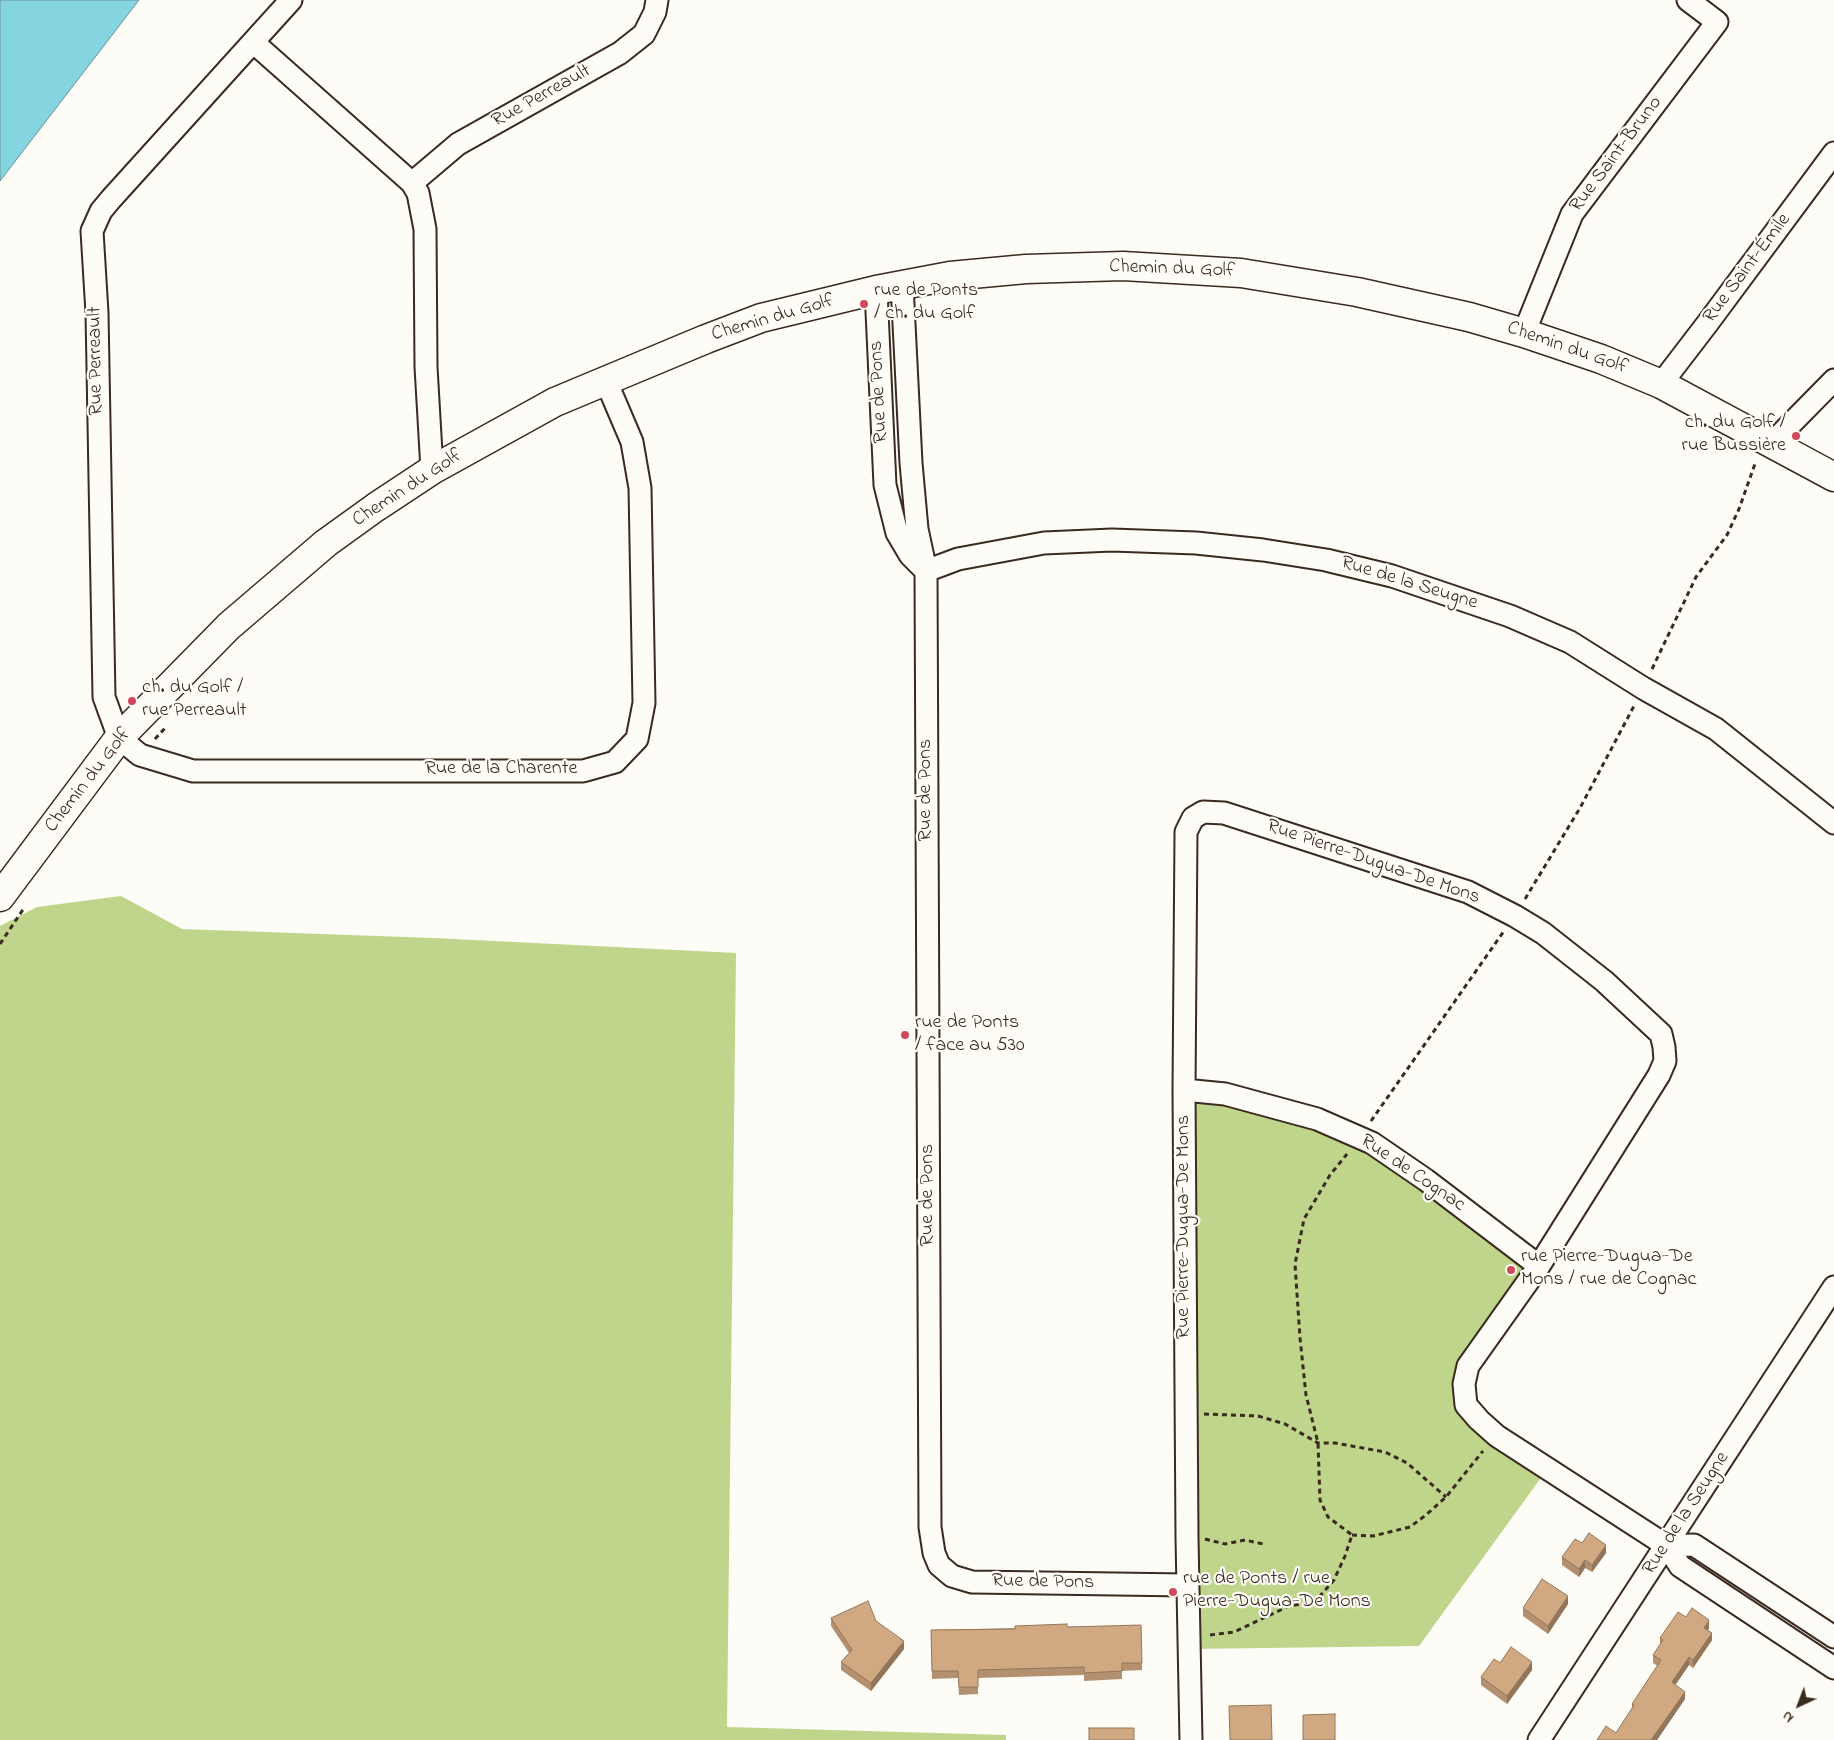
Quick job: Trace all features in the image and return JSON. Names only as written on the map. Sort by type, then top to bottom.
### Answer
[{"type":"street","name":"Rue Perreault","points":[[119,738],[104,697],[97,323],[92,231],[101,211],[106,205],[291,0]]},
{"type":"street","name":"Rue Perreault","points":[[412,183],[458,144],[620,53],[644,34],[655,12],[657,0]]},
{"type":"street","name":"Rue Saint-Bruno","points":[[1524,332],[1572,214],[1717,22],[1688,0]]},
{"type":"street","points":[[253,42],[412,183],[418,193],[425,229],[426,367],[432,470]]},
{"type":"street","name":"Rue Saint-Émile","points":[[1661,384],[1834,153]]},
{"type":"street","name":"Chemin du Golf","points":[[0,897],[119,738],[230,626],[326,543],[376,507],[432,470],[556,402],[706,338],[762,318],[889,287],[950,276],[1026,269],[1123,266],[1241,273],[1421,305],[1524,332],[1601,359],[1661,384],[1834,477]]},
{"type":"street","name":"Rue de Pons","points":[[889,287],[885,485],[897,533],[910,555],[926,572]]},
{"type":"street","name":"Rue de Pons","points":[[889,287],[911,463],[917,529],[926,572],[930,1527],[934,1554],[939,1565],[952,1576],[972,1582],[1187,1585]]},
{"type":"street","points":[[1772,443],[1834,380]]},
{"type":"street","name":"Rue de la Charente","points":[[119,738],[140,755],[194,771],[583,771],[615,762],[636,739],[644,703],[640,498],[632,442],[606,381]]},
{"type":"street","name":"Rue de la Seugne","points":[[926,572],[958,559],[1044,543],[1112,540],[1196,543],[1263,550],[1317,558],[1392,576],[1510,616],[1570,642],[1643,688],[1716,729],[1834,823]]},
{"type":"street","name":"Rue Pierre-Dugua-De Mons","points":[[1187,1585],[1184,1090],[1186,832],[1193,818],[1203,812],[1224,813],[1468,892],[1543,933],[1604,981],[1660,1034],[1664,1047],[1665,1061],[1659,1075],[1539,1266],[1468,1366],[1464,1384],[1466,1404],[1479,1420],[1497,1436],[1667,1546],[1680,1566],[1834,1668]]},
{"type":"street","name":"Rue de Cognac","points":[[1184,1090],[1225,1094],[1318,1119],[1360,1137],[1387,1152],[1426,1180],[1539,1266]]},
{"type":"street","name":"Rue de la Seugne","points":[[1539,1740],[1834,1287]]},
{"type":"street","points":[[1667,1546],[1694,1545],[1834,1637]]},
{"type":"street","points":[[1187,1585],[1190,1740]]},
{"type":"path","points":[[1497,1436],[1446,1497],[1410,1527],[1373,1536],[1352,1535],[1328,1517],[1320,1500],[1318,1442],[1306,1395],[1300,1338],[1295,1264],[1304,1219],[1330,1175],[1360,1137],[1515,916],[1580,808],[1643,688],[1692,584],[1727,535],[1739,509],[1757,456],[1772,443]]},
{"type":"path","points":[[140,755],[172,720]]},
{"type":"path","points":[[0,944],[27,903]]},
{"type":"path","points":[[1186,1412],[1258,1416],[1285,1424],[1318,1442],[1335,1443],[1385,1452],[1407,1462],[1446,1497]]},
{"type":"path","points":[[1189,1637],[1234,1632],[1289,1606],[1307,1603],[1320,1596],[1334,1580],[1352,1535]]},
{"type":"path","points":[[1187,1538],[1210,1539],[1225,1544],[1245,1540],[1263,1544]]},
{"type":"green space","points":[[121,896],[182,929],[433,938],[736,953],[727,1727],[1006,1735],[1006,1740],[0,1740],[0,926],[37,907]]},
{"type":"green space","points":[[1184,1090],[1317,1119],[1539,1266],[1468,1366],[1466,1405],[1548,1468],[1419,1646],[1189,1649]]},
{"type":"water","points":[[0,0],[139,0],[0,181]]},
{"type":"building","points":[[1589,1533],[1606,1545],[1592,1565],[1585,1560],[1579,1569],[1562,1557],[1575,1539],[1582,1543]]},
{"type":"building","points":[[1542,1579],[1568,1596],[1548,1626],[1523,1608]]},
{"type":"building","points":[[868,1601],[876,1621],[904,1641],[871,1683],[841,1662],[852,1650],[831,1618]]},
{"type":"building","points":[[1692,1608],[1709,1620],[1704,1628],[1712,1633],[1693,1660],[1689,1657],[1672,1682],[1685,1692],[1651,1740],[1597,1740],[1606,1726],[1616,1733],[1634,1705],[1632,1704],[1661,1660],[1653,1655],[1663,1640],[1660,1638],[1678,1612],[1686,1617]]},
{"type":"building","points":[[1067,1624],[1067,1627],[1141,1625],[1142,1663],[1122,1663],[1122,1671],[1084,1673],[1084,1667],[978,1670],[978,1687],[959,1687],[958,1671],[932,1671],[931,1630],[1015,1629],[1015,1626]]},
{"type":"building","points":[[1511,1647],[1532,1662],[1507,1696],[1481,1677],[1494,1659],[1500,1663]]},
{"type":"building","points":[[1271,1705],[1272,1740],[1230,1740],[1229,1706]]},
{"type":"building","points":[[1335,1714],[1335,1740],[1303,1740],[1303,1715]]},
{"type":"building","points":[[1089,1728],[1134,1728],[1134,1740],[1089,1740]]},
{"type":"place","name":"rue de Ponts / ch. du Golf","points":[[864,304]]},
{"type":"place","name":"ch. du Golf / rue Bussière","points":[[1796,436]]},
{"type":"place","name":"ch. du Golf / rue Perreault","points":[[132,701]]},
{"type":"place","name":"rue de Ponts / face au 530","points":[[905,1035]]},
{"type":"place","name":"rue Pierre-Dugua-De Mons / rue de Cognac","points":[[1511,1270]]},
{"type":"place","name":"rue de Ponts / rue Pierre-Dugua-De Mons","points":[[1173,1592]]}]
